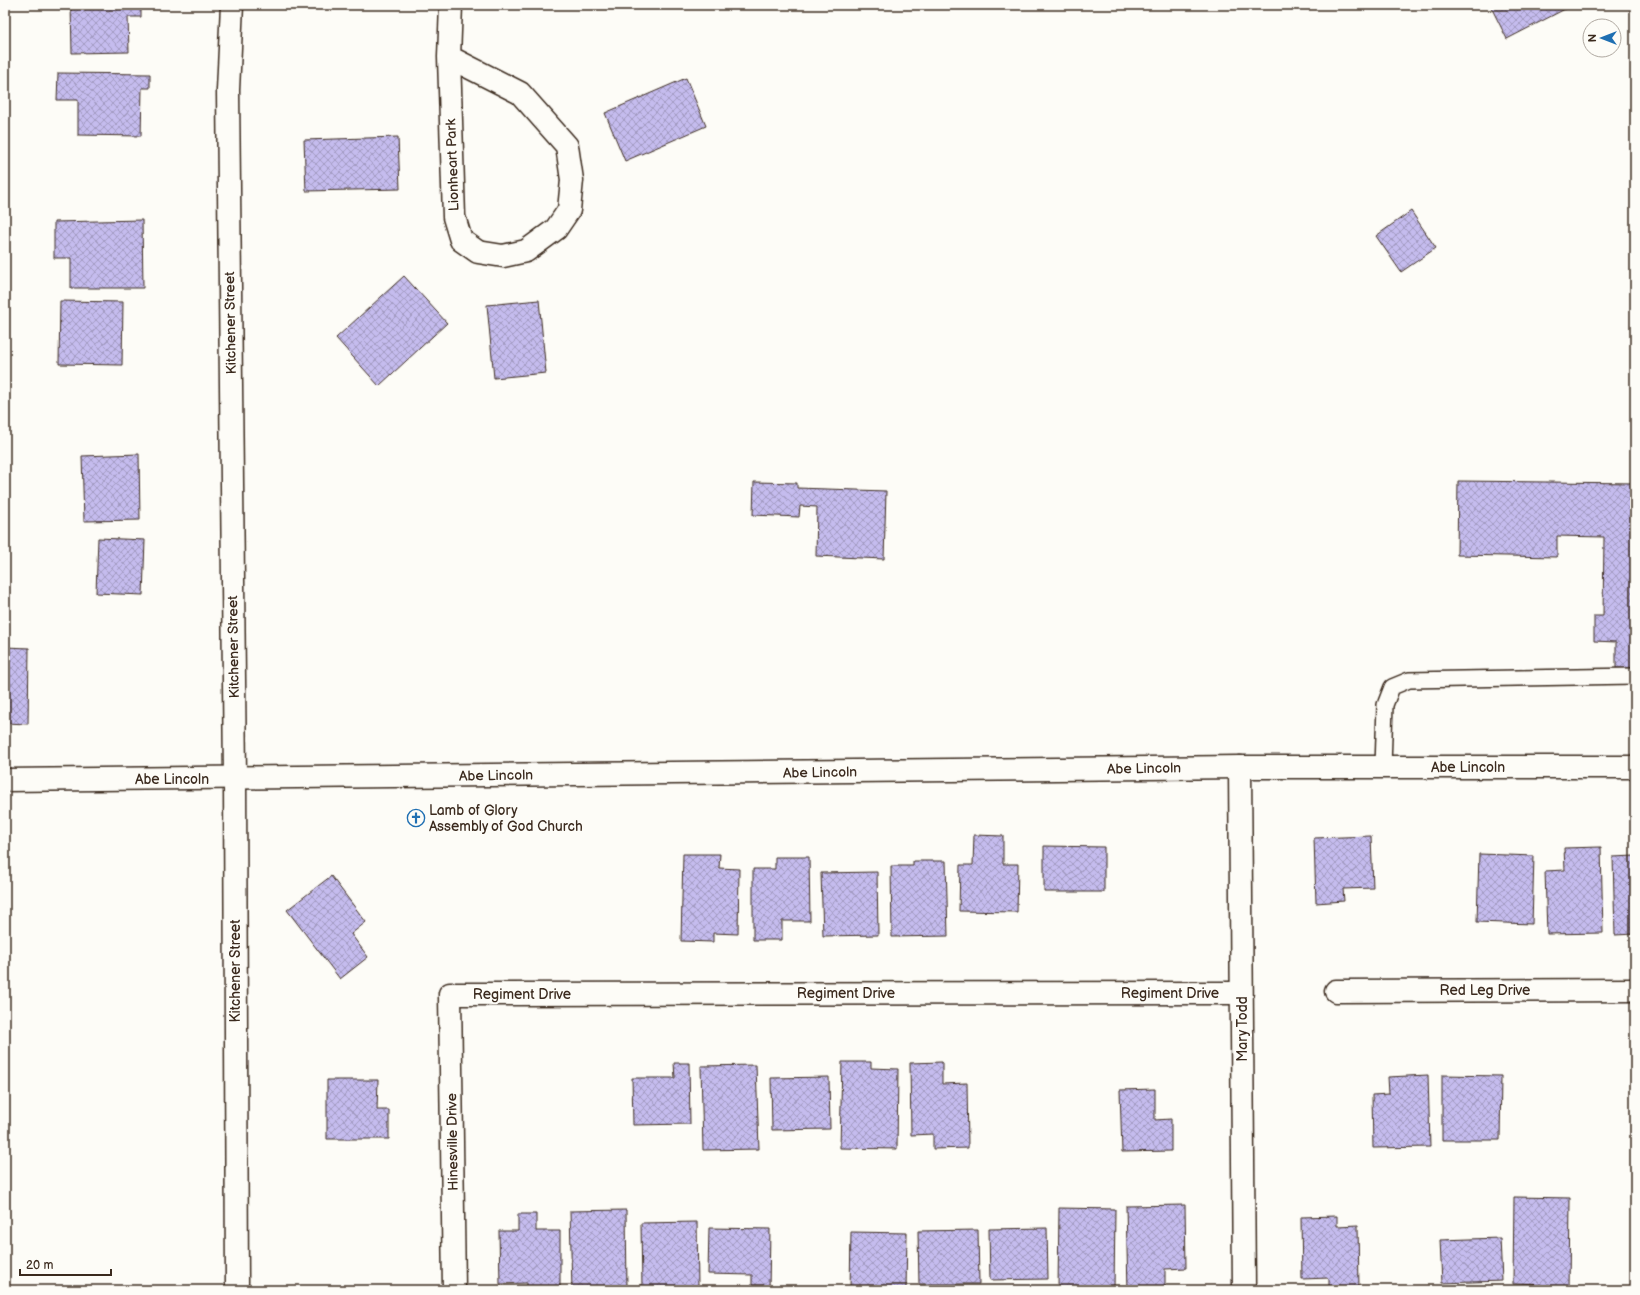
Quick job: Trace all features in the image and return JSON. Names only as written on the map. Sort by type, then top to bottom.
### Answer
[{"type":"street","name":"Kitchener Street","points":[[232,5],[228,90],[234,778],[236,1290]]},
{"type":"street","name":"Lionheart Park","points":[[449,57],[520,93],[567,146],[572,180],[569,210],[556,230],[526,251],[503,256],[478,252],[461,240],[454,217],[449,57],[451,5]]},
{"type":"street","name":"Abe Lincoln","points":[[5,780],[1240,767],[1635,767]]},
{"type":"street","name":"Mary Todd","points":[[1240,767],[1244,1290]]},
{"type":"street","name":"Red Leg Drive","points":[[1336,991],[1635,990]]},
{"type":"street","name":"Regiment Drive","points":[[450,994],[1241,992]]},
{"type":"street","name":"Hinesville Drive","points":[[450,994],[454,1290]]},
{"type":"lane","points":[[1382,767],[1384,705],[1392,687],[1409,680],[1635,676]]},
{"type":"building","points":[[71,5],[141,5],[141,17],[128,17],[129,52],[72,53]]},
{"type":"building","points":[[1490,5],[1563,5],[1565,9],[1507,39]]},
{"type":"building","points":[[58,73],[150,74],[150,88],[142,88],[141,136],[78,135],[78,100],[57,100]]},
{"type":"building","points":[[686,78],[706,126],[625,161],[605,113]]},
{"type":"building","points":[[398,137],[400,189],[306,191],[304,140]]},
{"type":"building","points":[[1411,211],[1436,248],[1401,272],[1376,236]]},
{"type":"building","points":[[142,220],[143,288],[71,288],[71,258],[54,258],[54,222]]},
{"type":"building","points":[[404,276],[447,323],[379,386],[336,338]]},
{"type":"building","points":[[539,300],[546,373],[494,378],[487,305]]},
{"type":"building","points":[[60,301],[123,302],[122,365],[59,364]]},
{"type":"building","points":[[139,454],[140,520],[84,521],[82,456]]},
{"type":"building","points":[[1458,481],[1635,483],[1635,669],[1616,668],[1616,642],[1594,641],[1594,616],[1603,616],[1604,537],[1557,536],[1557,557],[1457,555]]},
{"type":"building","points":[[754,482],[797,483],[797,488],[886,491],[884,559],[816,556],[817,507],[800,506],[799,517],[753,515]]},
{"type":"building","points":[[98,538],[145,540],[143,595],[96,593]]},
{"type":"building","points":[[5,647],[29,648],[28,724],[5,723]]},
{"type":"building","points":[[974,835],[1003,836],[1003,864],[1018,864],[1017,912],[959,911],[960,865],[973,865]]},
{"type":"building","points":[[1371,836],[1373,888],[1343,889],[1344,901],[1316,903],[1314,838]]},
{"type":"building","points":[[1044,846],[1104,847],[1104,892],[1044,892]]},
{"type":"building","points":[[1601,847],[1603,933],[1547,934],[1545,871],[1565,870],[1564,848]]},
{"type":"building","points":[[683,854],[720,854],[719,868],[739,869],[738,934],[713,933],[713,942],[681,941]]},
{"type":"building","points":[[1479,854],[1534,856],[1532,924],[1477,922]]},
{"type":"building","points":[[1635,856],[1635,934],[1615,935],[1613,857]]},
{"type":"building","points":[[775,857],[809,857],[810,921],[782,921],[782,940],[753,940],[753,869],[775,869]]},
{"type":"building","points":[[913,861],[946,861],[948,936],[892,937],[891,866],[913,866]]},
{"type":"building","points":[[877,872],[878,935],[823,936],[821,873]]},
{"type":"building","points":[[331,876],[366,922],[351,934],[368,957],[340,979],[287,910]]},
{"type":"building","points":[[842,1062],[871,1062],[871,1068],[898,1069],[897,1149],[840,1148]]},
{"type":"building","points":[[942,1062],[942,1084],[967,1083],[968,1148],[933,1149],[933,1134],[911,1135],[910,1063]]},
{"type":"building","points":[[674,1063],[689,1063],[690,1124],[633,1125],[632,1078],[675,1078]]},
{"type":"building","points":[[756,1065],[759,1149],[703,1150],[701,1066]]},
{"type":"building","points":[[1428,1075],[1430,1147],[1373,1148],[1372,1095],[1389,1094],[1388,1077]]},
{"type":"building","points":[[1442,1075],[1501,1076],[1500,1140],[1442,1140]]},
{"type":"building","points":[[829,1077],[830,1129],[772,1130],[771,1078]]},
{"type":"building","points":[[327,1080],[378,1080],[377,1110],[389,1110],[389,1139],[327,1139]]},
{"type":"building","points":[[1155,1089],[1155,1120],[1171,1119],[1171,1151],[1122,1152],[1120,1090]]},
{"type":"building","points":[[1514,1197],[1570,1198],[1569,1290],[1542,1290],[1542,1285],[1513,1284]]},
{"type":"building","points":[[1185,1205],[1186,1268],[1165,1269],[1165,1290],[1128,1290],[1126,1206]]},
{"type":"building","points":[[1059,1208],[1115,1209],[1114,1290],[1058,1290]]},
{"type":"building","points":[[626,1210],[627,1290],[572,1290],[570,1211]]},
{"type":"building","points":[[518,1214],[536,1214],[536,1231],[560,1231],[560,1290],[527,1290],[527,1283],[500,1284],[499,1231],[518,1231]]},
{"type":"building","points":[[1337,1216],[1337,1226],[1358,1225],[1359,1290],[1329,1290],[1329,1278],[1302,1279],[1301,1217]]},
{"type":"building","points":[[697,1222],[698,1287],[642,1288],[641,1223]]},
{"type":"building","points":[[709,1228],[770,1229],[769,1290],[752,1290],[752,1275],[708,1274]]},
{"type":"building","points":[[1047,1228],[1048,1279],[990,1280],[989,1229]]},
{"type":"building","points":[[978,1230],[979,1284],[919,1284],[918,1231]]},
{"type":"building","points":[[851,1232],[907,1233],[906,1290],[850,1290]]},
{"type":"building","points":[[1500,1238],[1502,1281],[1442,1283],[1440,1240]]},
{"type":"place","name":"Lamb of Glory Assembly of God Church","points":[[416,818]]}]
